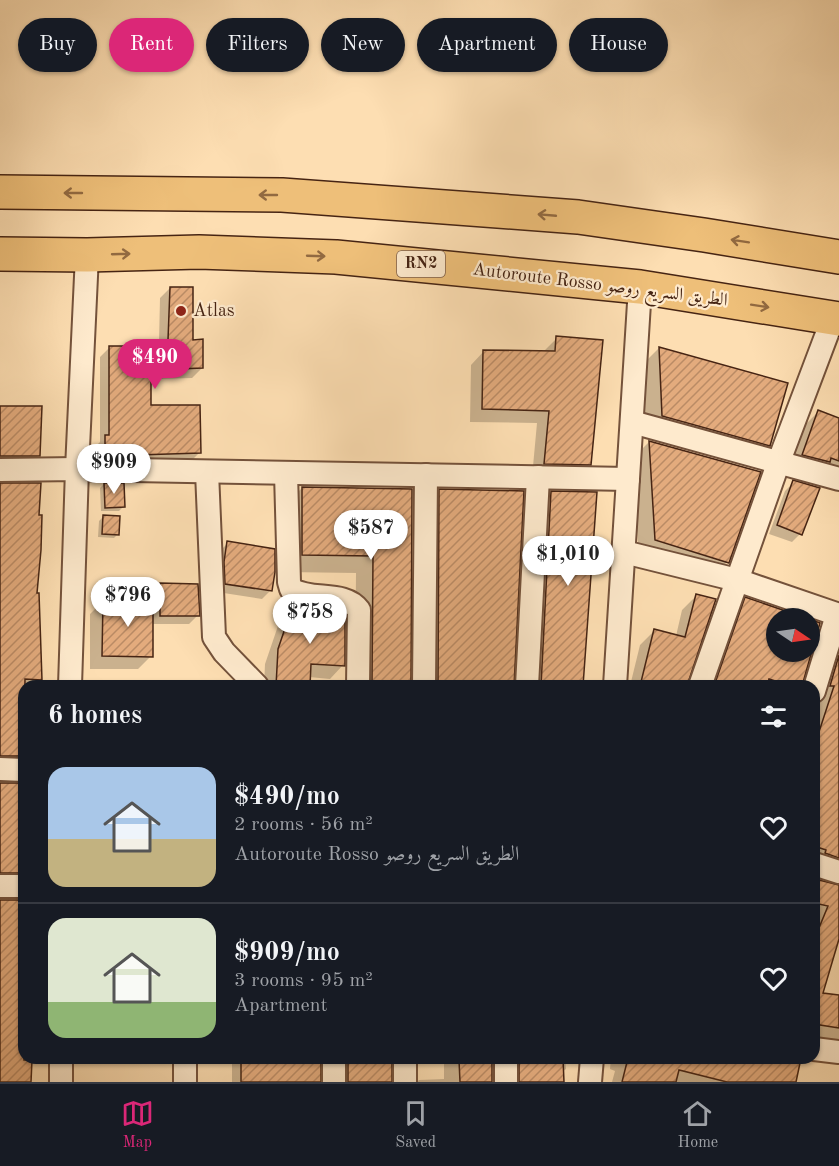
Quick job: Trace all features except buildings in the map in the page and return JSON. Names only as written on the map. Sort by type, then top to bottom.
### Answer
[{"type":"highway","points":[[0,192],[282,195],[578,217],[839,258]]},
{"type":"highway","name":"Autoroute Rosso الطريق السريع روصو","points":[[0,254],[87,255],[199,252],[336,257],[640,287],[836,318]]},
{"type":"street","points":[[70,680],[87,255]]},
{"type":"street","points":[[615,680],[640,287]]},
{"type":"street","points":[[702,680],[779,461],[836,318]]},
{"type":"street","points":[[632,422],[839,479]]},
{"type":"street","points":[[0,470],[77,469],[628,479]]},
{"type":"street","points":[[207,472],[214,637],[224,652],[251,680]]},
{"type":"street","points":[[286,473],[291,590],[299,594],[347,600],[355,604],[359,610],[358,680]]},
{"type":"street","points":[[424,680],[426,475]]},
{"type":"street","points":[[527,680],[538,477]]},
{"type":"street","points":[[624,552],[737,580],[838,615],[817,680]]},
{"type":"street","points":[[0,769],[18,770]]},
{"type":"street","points":[[820,866],[839,872]]},
{"type":"street","points":[[0,886],[18,886]]},
{"type":"street","points":[[820,1050],[839,1052]]},
{"type":"street","points":[[61,1064],[61,1082]]},
{"type":"street","points":[[184,1082],[185,1064]]},
{"type":"street","points":[[334,1064],[334,1082]]},
{"type":"street","points":[[405,1064],[405,1082]]},
{"type":"street","points":[[506,1064],[506,1082]]},
{"type":"street","points":[[590,1082],[592,1064]]},
{"type":"place","name":"Atlas","points":[[181,311]]}]
